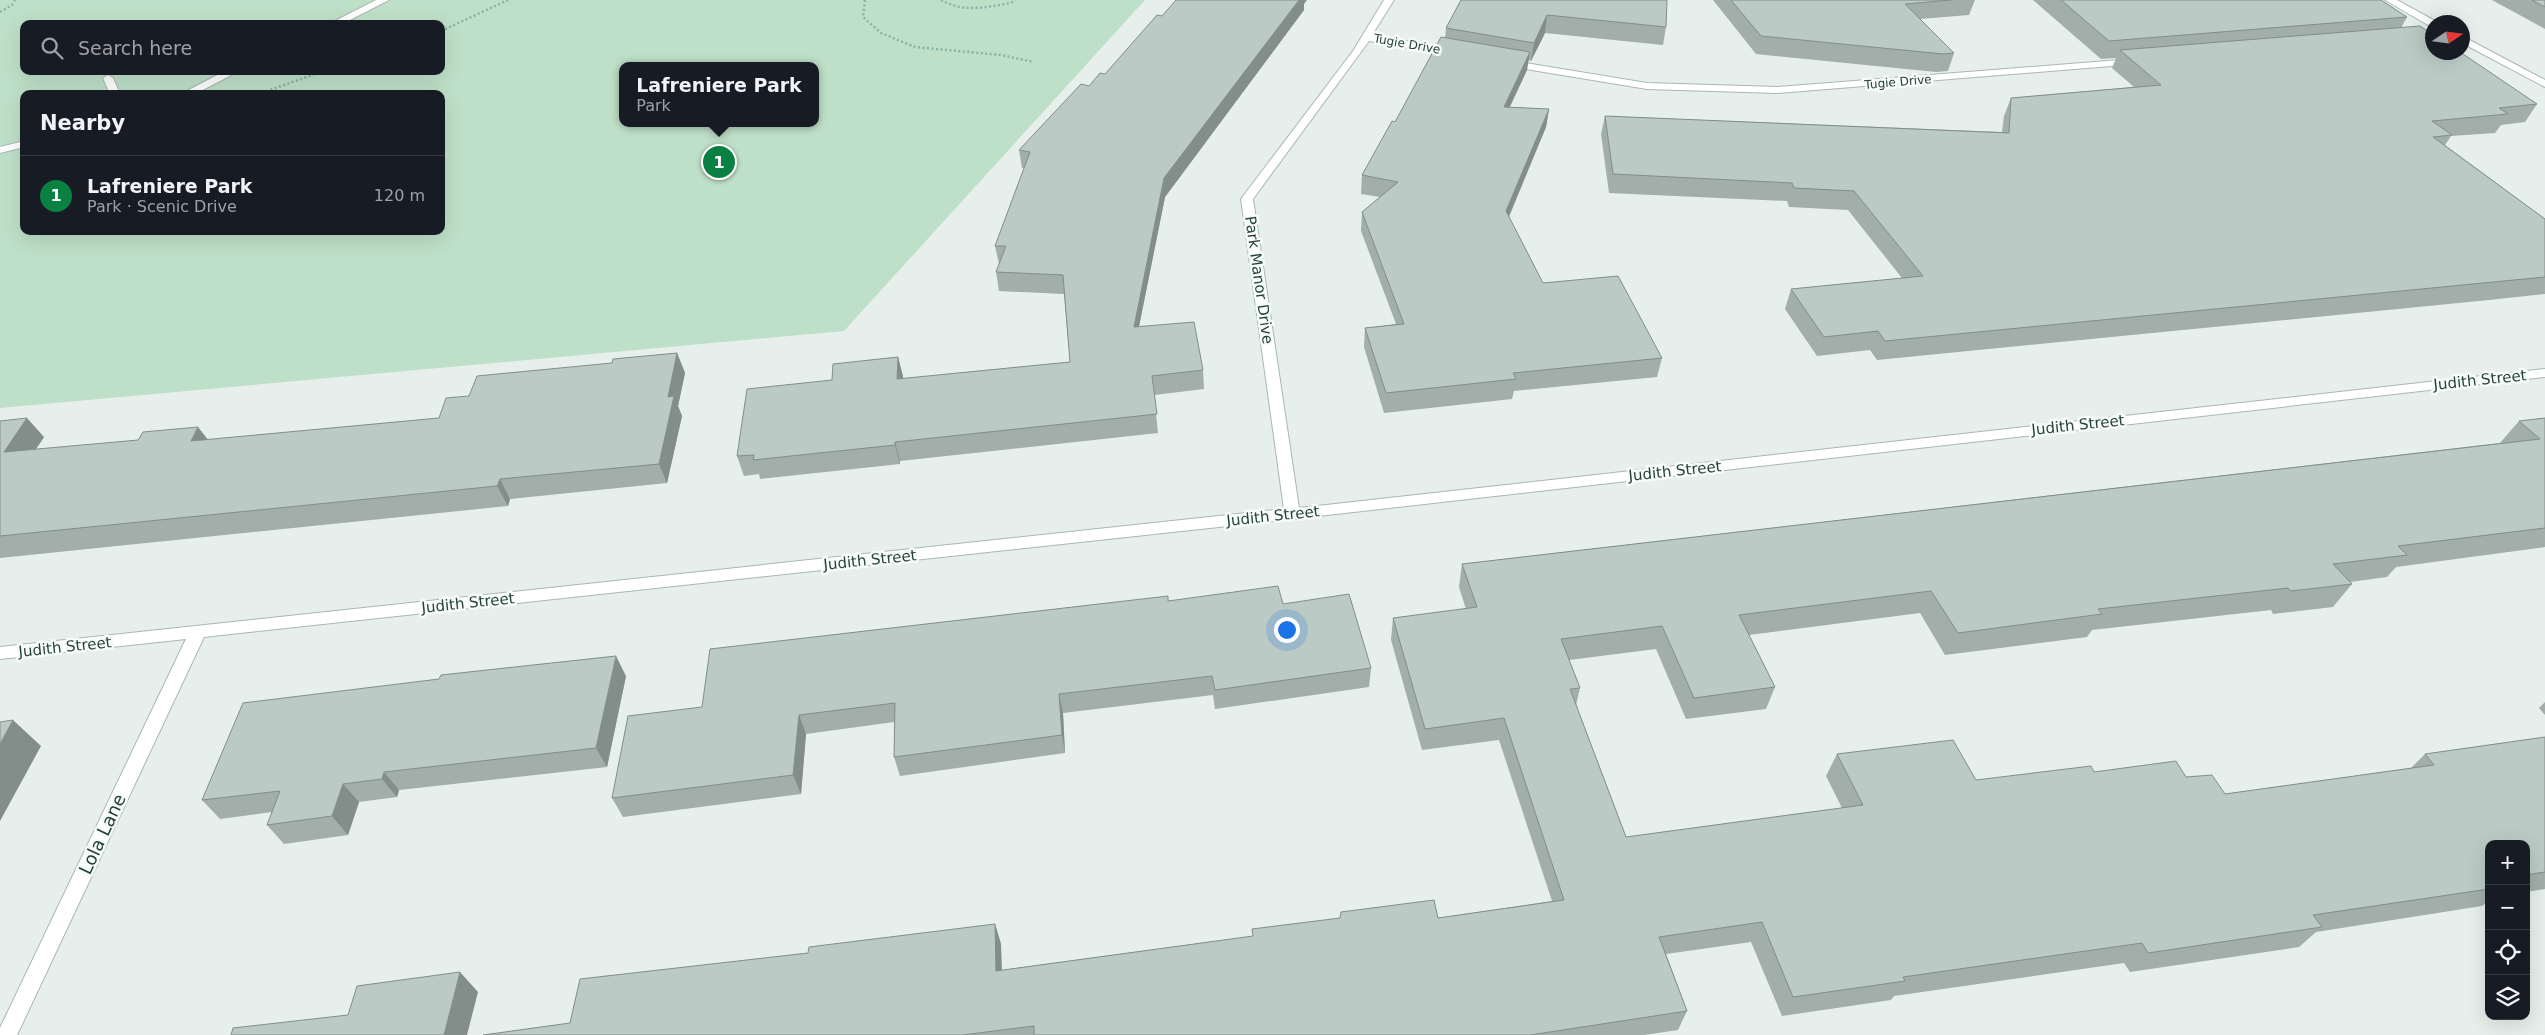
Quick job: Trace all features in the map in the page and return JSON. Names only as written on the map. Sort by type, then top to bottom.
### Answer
[{"type":"street","points":[[342,20],[384,0]]},
{"type":"street","name":"Park Manor Drive","points":[[1292,514],[1247,199],[1366,37],[1389,0]]},
{"type":"street","points":[[2390,0],[2425,19]]},
{"type":"street","name":"Tugie Drive","points":[[1366,37],[1460,54]]},
{"type":"street","points":[[2470,43],[2545,84]]},
{"type":"street","name":"Tugie Drive","points":[[1498,61],[1647,86],[1778,90],[2145,61]]},
{"type":"street","points":[[194,90],[226,75]]},
{"type":"street","points":[[108,78],[113,90]]},
{"type":"street","points":[[0,150],[20,145]]},
{"type":"street","name":"Judith Street","points":[[0,654],[1292,514],[2545,373]]},
{"type":"street","name":"Lola Lane","points":[[7,1035],[198,632]]},
{"type":"path","points":[[0,12],[12,5],[15,0]]},
{"type":"path","points":[[445,28],[508,0]]},
{"type":"path","points":[[865,0],[863,17],[881,33],[915,47],[1001,55],[1034,62]]},
{"type":"path","points":[[941,0],[948,5],[971,9],[1011,3],[1015,0]]},
{"type":"path","points":[[270,90],[311,75]]},
{"type":"green space","points":[[0,0],[1145,0],[844,331],[0,408]]},
{"type":"building","points":[[1176,0],[1299,0],[1164,178],[1134,327],[1194,322],[1203,370],[1152,376],[1157,414],[895,442],[895,445],[753,460],[754,455],[737,456],[747,389],[832,380],[833,364],[898,357],[897,379],[1070,362],[1063,275],[996,272],[1006,246],[995,246],[1030,152],[1019,150],[1081,84],[1089,86],[1100,73],[1105,74],[1157,15],[1162,16]]},
{"type":"building","points":[[1461,0],[1667,0],[1666,27],[1547,15],[1534,43],[1446,28]]},
{"type":"building","points":[[1731,0],[1951,0],[1905,4],[1954,53],[1943,54],[1761,36]]},
{"type":"building","points":[[2061,0],[2381,0],[2407,17],[2109,41]]},
{"type":"building","points":[[2532,0],[2545,0],[2545,7]]},
{"type":"building","points":[[2420,26],[2425,29],[2425,60],[2470,59],[2537,104],[2499,108],[2508,114],[2432,121],[2452,135],[2433,137],[2545,219],[2545,277],[1885,341],[1878,331],[1824,337],[1791,289],[1923,276],[1854,191],[1794,188],[1792,183],[1613,174],[1605,116],[2009,133],[2011,98],[2161,85],[2120,50]]},
{"type":"building","points":[[1441,37],[1530,52],[1504,107],[1549,109],[1506,211],[1543,283],[1618,276],[1662,358],[1513,373],[1516,379],[1386,393],[1365,328],[1404,324],[1362,212],[1398,182],[1362,175],[1392,121],[1395,122]]},
{"type":"building","points":[[677,353],[668,397],[674,396],[659,464],[500,479],[497,486],[0,536],[0,421],[27,418],[4,452],[138,440],[143,432],[198,427],[191,441],[439,418],[446,398],[469,396],[477,376],[612,363],[613,359]]},
{"type":"building","points":[[2545,418],[2545,528],[2398,546],[2407,555],[2333,564],[2352,584],[2291,591],[2288,588],[2098,609],[2102,614],[1958,633],[1931,591],[1739,615],[1775,687],[1694,698],[1662,626],[1561,639],[1580,688],[1570,689],[1626,837],[1863,805],[1837,754],[1953,740],[1976,780],[2091,766],[2094,772],[2176,761],[2186,777],[2212,775],[2225,794],[2434,765],[2425,754],[2545,737],[2545,872],[2530,874],[2530,840],[2485,840],[2485,890],[2313,915],[2322,927],[2148,953],[2142,943],[1903,977],[1905,981],[1793,997],[1762,922],[1659,937],[1687,1011],[1530,1035],[1034,1035],[1034,1026],[962,1035],[483,1035],[570,1023],[580,979],[808,953],[809,947],[995,924],[996,971],[1253,936],[1252,929],[1340,918],[1341,912],[1434,900],[1438,918],[1564,900],[1504,718],[1425,729],[1393,618],[1477,607],[1462,564],[2540,439],[2519,421]]},
{"type":"building","points":[[1278,586],[1283,604],[1349,594],[1371,668],[1215,690],[1212,676],[1059,694],[1062,735],[894,757],[895,703],[799,715],[793,775],[612,798],[628,716],[702,707],[710,649],[1168,596],[1168,601]]},
{"type":"building","points":[[616,656],[596,748],[384,772],[382,779],[343,784],[332,816],[267,825],[280,791],[202,800],[243,703],[439,679],[441,675]]},
{"type":"building","points":[[13,720],[0,744],[0,722]]},
{"type":"building","points":[[460,972],[444,1035],[231,1035],[233,1028],[348,1015],[357,986]]},
{"type":"place","name":"Lafreniere Park","points":[[719,162]]}]
